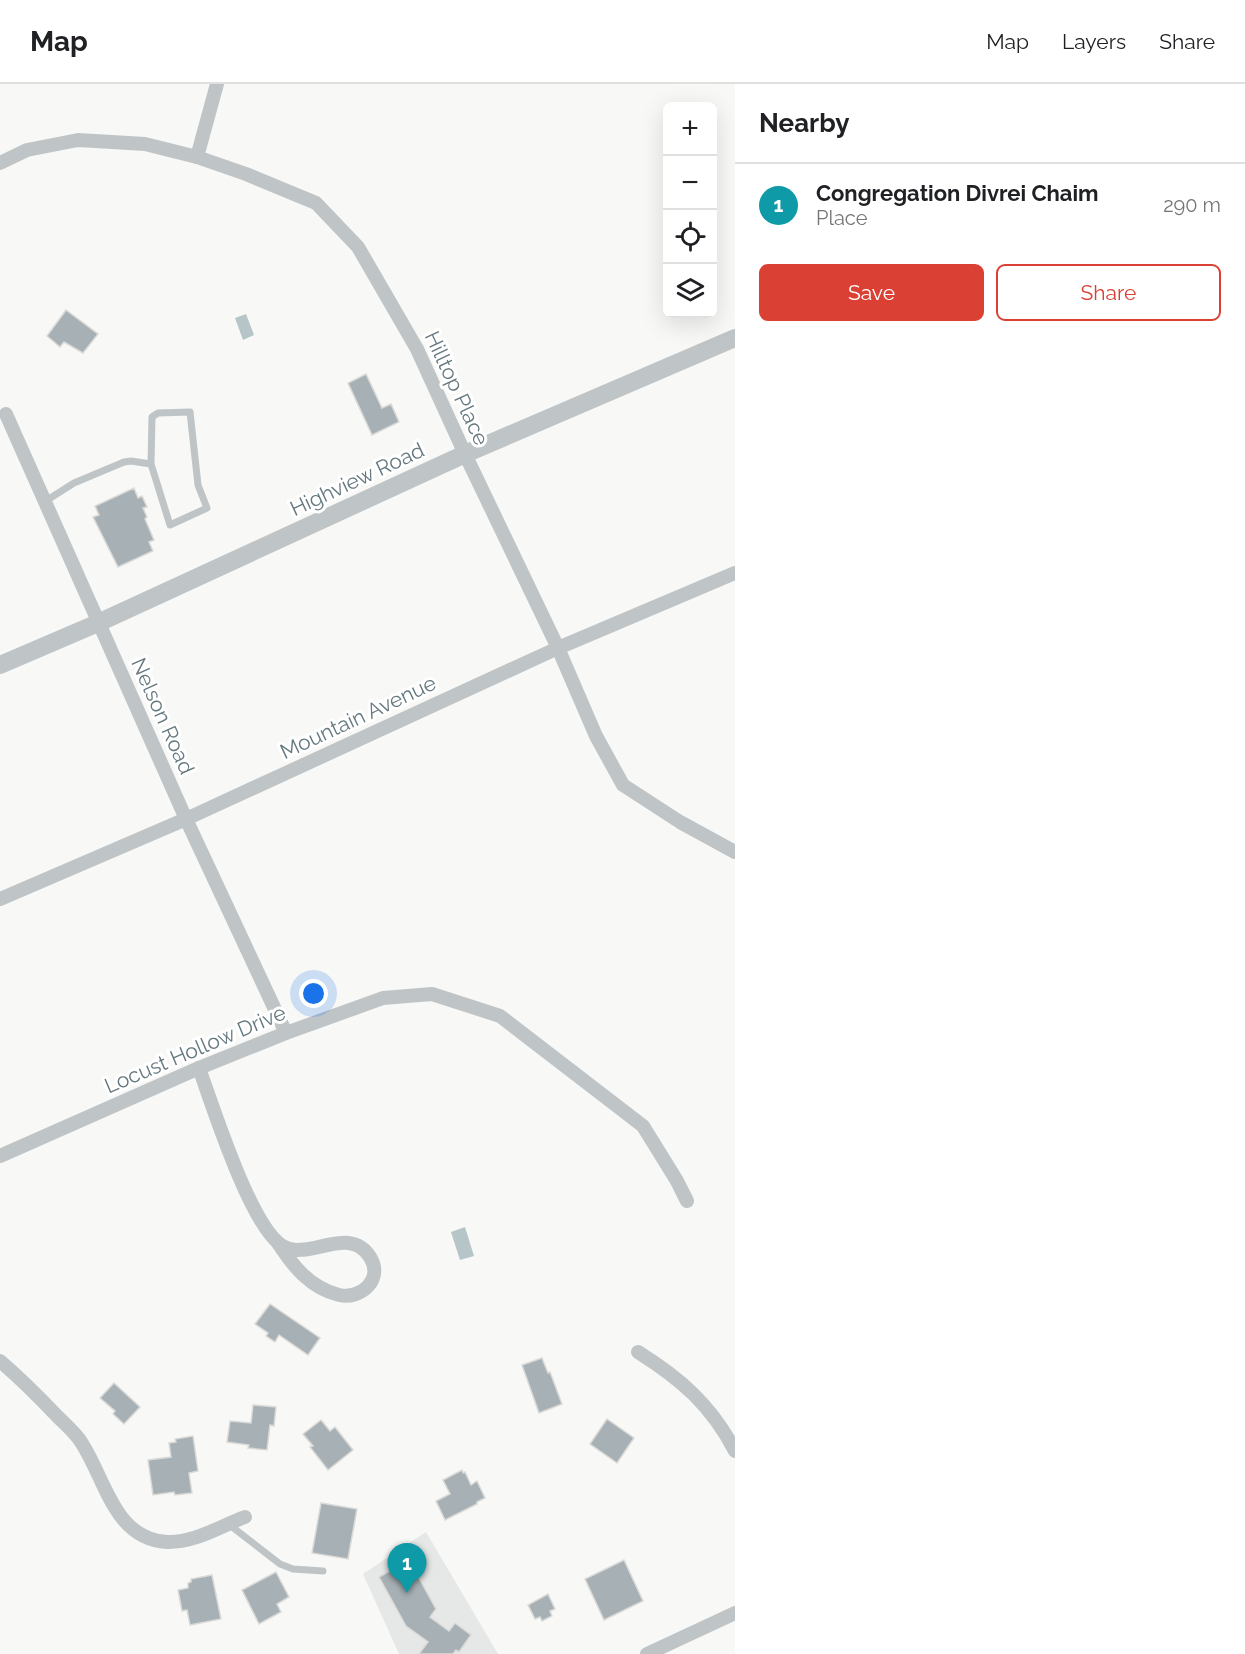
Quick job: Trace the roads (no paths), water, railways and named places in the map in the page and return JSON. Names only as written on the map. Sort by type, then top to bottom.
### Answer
[{"type":"street","points":[[197,156],[217,84]]},
{"type":"street","name":"Hilltop Place","points":[[0,163],[27,150],[78,140],[145,144],[197,156],[316,203],[358,247],[417,350],[558,648],[596,736],[623,785],[680,822],[735,852]]},
{"type":"street","name":"Highview Road","points":[[0,665],[465,454],[735,338]]},
{"type":"street","name":"Nelson Road","points":[[6,414],[186,819],[286,1033]]},
{"type":"street","name":"Mountain Avenue","points":[[0,899],[186,819],[558,648],[735,573]]},
{"type":"street","name":"Locust Hollow Drive","points":[[0,1156],[199,1068],[286,1033],[383,998],[432,994],[500,1016],[643,1126],[687,1201]]},
{"type":"street","points":[[199,1068],[228,1151],[259,1217],[278,1243],[301,1274],[324,1290],[340,1295],[360,1293],[367,1288],[374,1275],[374,1265],[370,1257],[365,1250],[356,1245],[335,1243],[295,1250],[287,1249],[278,1243]]},
{"type":"street","points":[[638,1352],[670,1372],[699,1399],[729,1439],[735,1451]]},
{"type":"street","points":[[0,1361],[79,1439],[113,1504],[123,1520],[139,1535],[169,1542],[188,1540],[245,1517]]},
{"type":"street","points":[[647,1654],[735,1614]]},
{"type":"lane","points":[[158,412],[190,412],[198,485],[207,508],[170,525],[150,464],[152,417],[158,412]]},
{"type":"lane","points":[[44,502],[74,483],[124,462],[150,464]]},
{"type":"lane","points":[[227,1523],[280,1564],[293,1569],[323,1571]]},
{"type":"place","name":"Congregation Divrei Chaim","points":[[407,1593]]}]
